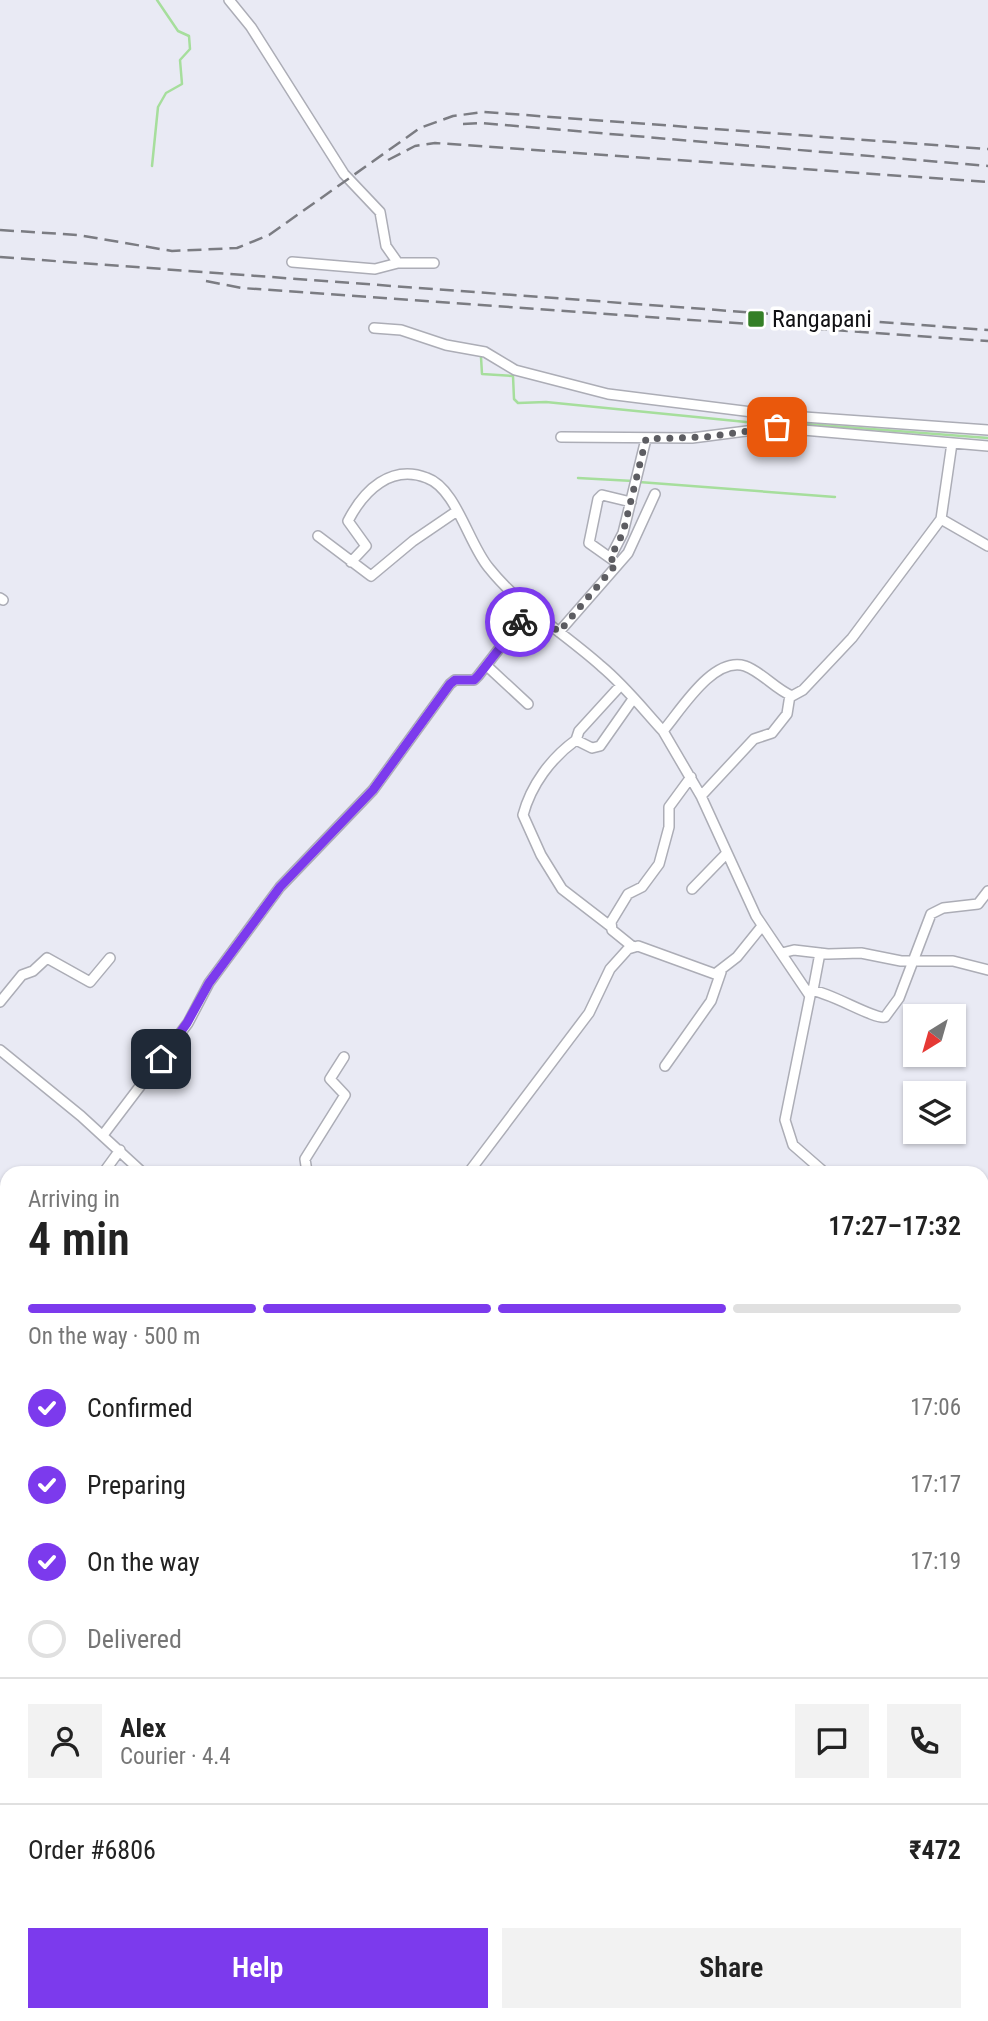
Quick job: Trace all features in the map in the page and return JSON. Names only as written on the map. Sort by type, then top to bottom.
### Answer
[{"type":"street","points":[[229,0],[251,27],[344,174],[380,212],[388,253],[398,263]]},
{"type":"street","points":[[292,262],[375,268],[398,263],[434,263]]},
{"type":"street","points":[[374,328],[401,330],[446,345],[485,352],[515,370],[608,394],[801,424],[988,446]]},
{"type":"street","points":[[561,437],[706,437],[801,424],[988,430]]},
{"type":"street","points":[[559,632],[614,561],[646,439]]},
{"type":"street","points":[[790,695],[803,690],[844,647],[941,519],[952,443]]},
{"type":"street","points":[[351,562],[366,546],[348,521],[375,486],[389,476],[406,472],[430,478],[457,511],[474,548],[487,567],[530,608],[621,685],[663,732],[691,776],[762,926],[810,990],[864,1009],[881,1019],[899,998],[932,914],[943,908],[978,904],[988,891]]},
{"type":"street","points":[[614,561],[591,546],[589,540],[598,499],[602,495],[631,502]]},
{"type":"street","points":[[614,561],[628,553],[655,495]]},
{"type":"street","points":[[318,536],[371,576],[413,541],[457,511]]},
{"type":"street","points":[[941,519],[988,546]]},
{"type":"street","points":[[103,1135],[181,1032],[209,983],[280,887],[373,790],[450,684],[460,678],[474,680],[530,608]]},
{"type":"street","points":[[487,666],[528,704]]},
{"type":"street","points":[[663,732],[711,674],[722,667],[747,667],[790,695]]},
{"type":"street","points":[[621,685],[579,731],[576,740],[538,778],[523,817],[562,889],[634,947],[708,974],[721,972]]},
{"type":"street","points":[[701,796],[754,739],[772,733],[787,714],[790,695]]},
{"type":"street","points":[[576,740],[592,748],[600,746],[633,699]]},
{"type":"street","points":[[610,926],[628,894],[642,887],[659,864],[669,827],[668,807],[691,776]]},
{"type":"street","points":[[691,889],[727,853]]},
{"type":"street","points":[[665,1066],[711,1001],[721,972],[762,926]]},
{"type":"street","points":[[474,1166],[589,1013],[610,969],[634,947]]},
{"type":"street","points":[[782,953],[794,950],[861,953],[914,961],[953,961],[988,970]]},
{"type":"street","points":[[817,1166],[793,1145],[785,1120],[810,990],[820,953]]},
{"type":"street","points":[[1,1000],[22,975],[33,971],[47,958],[90,982],[110,958]]},
{"type":"street","points":[[0,1049],[136,1166]]},
{"type":"street","points":[[306,1166],[305,1159],[345,1095],[330,1079],[344,1057]]},
{"type":"street","points":[[108,1166],[120,1150]]},
{"type":"waterway","points":[[152,166],[158,107],[166,93],[182,84],[180,60],[190,49],[189,36],[178,31],[157,0]]},
{"type":"waterway","points":[[481,357],[482,374],[513,376],[514,399],[518,403],[546,402],[756,423],[780,422],[988,438]]},
{"type":"waterway","points":[[578,478],[633,481]]},
{"type":"waterway","points":[[639,482],[835,497]]},
{"type":"railway","points":[[0,230],[78,235],[172,251],[237,248],[269,235],[420,128],[453,116],[484,112],[988,149]]},
{"type":"railway","points":[[463,124],[481,123],[988,166]]},
{"type":"railway","points":[[388,160],[415,146],[435,143],[988,182]]},
{"type":"railway","points":[[0,257],[988,330]]},
{"type":"railway","points":[[206,281],[242,288],[988,341]]},
{"type":"way so far","points":[[520,622],[530,608],[559,632],[617,563],[610,558],[623,533],[646,439],[706,437],[777,427]]},
{"type":"place","name":"Rangapani","points":[[756,319]]},
{"type":"route","points":[[161,1059],[194,1012],[209,983],[280,887],[358,808],[450,684],[460,678],[474,680],[520,622]]}]
